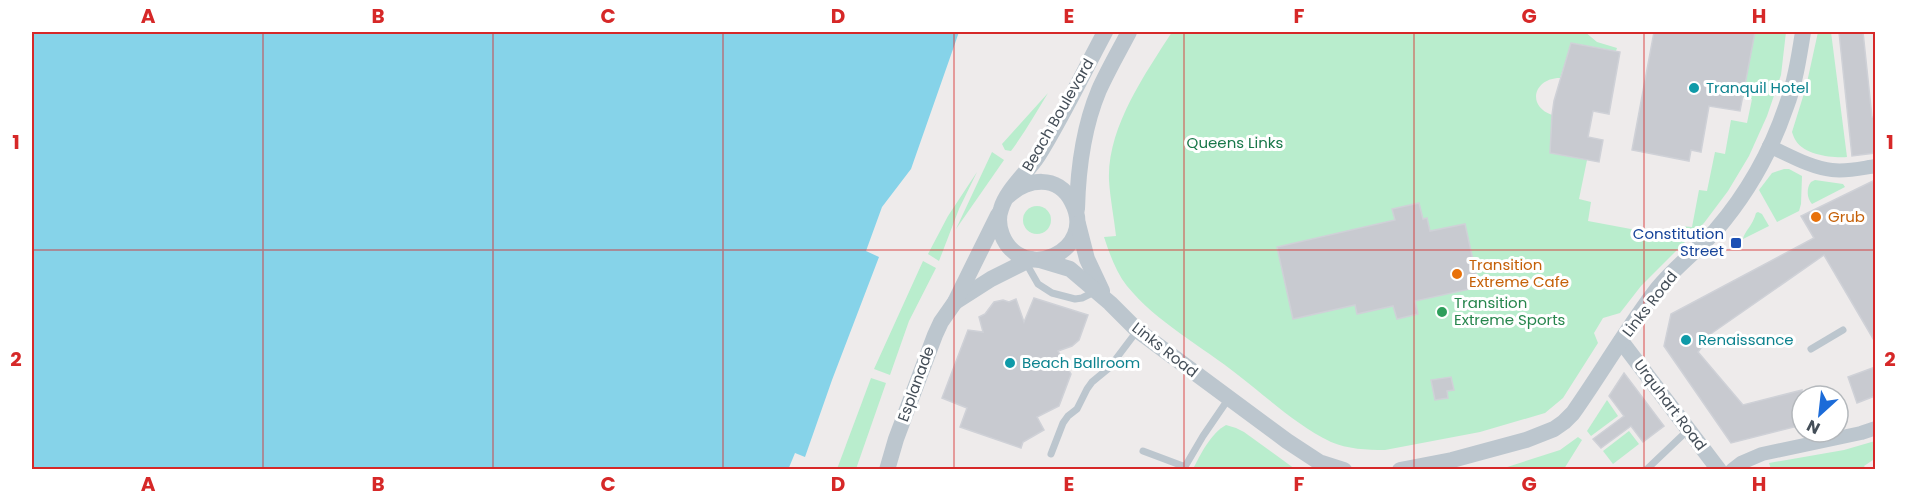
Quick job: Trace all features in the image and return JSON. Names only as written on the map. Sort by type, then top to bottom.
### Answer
[{"type":"street","name":"Beach Boulevard","points":[[1004,203],[1038,156],[1105,32]]},
{"type":"street","name":"Beach Boulevard","points":[[1077,218],[1077,176],[1087,125],[1099,90],[1129,32]]},
{"type":"street","name":"Links Road","points":[[1400,470],[1502,447],[1554,429],[1573,413],[1663,282],[1704,243],[1743,192],[1769,146],[1786,107],[1794,81],[1803,32]]},
{"type":"street","points":[[1769,146],[1830,170],[1851,170],[1875,166]]},
{"type":"street","points":[[1040,181],[1063,190],[1071,199],[1077,218],[1075,235],[1069,246],[1050,258],[1029,259],[1011,249],[1004,241],[1000,230],[999,219],[1004,203],[1016,188],[1027,183],[1040,181]]},
{"type":"street","name":"Esplanade","points":[[887,470],[930,347],[1004,203]]},
{"type":"street","name":"Links Road","points":[[1077,218],[1087,259],[1110,303]]},
{"type":"street","name":"Esplanade","points":[[955,302],[1029,259]]},
{"type":"street","name":"Links Road","points":[[1029,259],[1070,269],[1137,330],[1229,398],[1304,453],[1319,462],[1344,470]]},
{"type":"street","name":"Urquhart Road","points":[[1621,341],[1719,470]]},
{"type":"street","points":[[1732,470],[1741,463],[1762,454],[1875,428]]},
{"type":"lane","points":[[1029,259],[1038,284],[1052,293],[1075,299],[1096,291]]},
{"type":"lane","points":[[1051,454],[1068,416],[1077,409],[1092,382],[1109,368],[1137,330]]},
{"type":"lane","points":[[1811,349],[1843,330]]},
{"type":"lane","points":[[1143,451],[1183,468],[1229,398]]},
{"type":"lane","points":[[1646,470],[1689,429]]},
{"type":"green space","name":"Queens Links","points":[[1172,32],[1585,32],[1597,42],[1617,48],[1616,51],[1572,43],[1560,78],[1551,79],[1539,87],[1536,99],[1544,111],[1552,115],[1550,153],[1587,160],[1579,199],[1591,202],[1588,221],[1679,238],[1681,226],[1692,227],[1699,190],[1707,191],[1715,152],[1725,154],[1731,120],[1747,123],[1752,99],[1742,97],[1755,32],[1786,32],[1781,75],[1767,116],[1749,156],[1728,191],[1704,223],[1641,286],[1620,313],[1603,318],[1594,333],[1598,343],[1563,398],[1545,413],[1480,432],[1385,450],[1344,446],[1331,442],[1306,428],[1152,311],[1127,286],[1116,269],[1104,237],[1116,236],[1109,180],[1114,141],[1130,102]]},
{"type":"green space","points":[[1818,32],[1831,32],[1847,157],[1826,156],[1806,150],[1795,140],[1792,132],[1806,87]]},
{"type":"green space","points":[[1048,93],[1011,151],[1005,150],[1002,144]]},
{"type":"green space","points":[[992,152],[1004,160],[956,229]]},
{"type":"green space","points":[[1789,169],[1802,176],[1801,204],[1799,211],[1777,222],[1759,190],[1772,173]]},
{"type":"green space","points":[[977,172],[959,209],[939,261],[928,254],[948,216]]},
{"type":"green space","points":[[1815,180],[1843,184],[1845,187],[1812,204],[1808,190],[1809,184]]},
{"type":"green space","points":[[1037,206],[1047,210],[1051,220],[1047,230],[1037,234],[1027,230],[1023,220],[1027,210]]},
{"type":"green space","points":[[1756,213],[1762,214],[1769,226],[1743,239]]},
{"type":"green space","points":[[923,261],[936,268],[909,321],[890,375],[874,369]]},
{"type":"green space","points":[[871,378],[886,383],[856,469],[837,469]]},
{"type":"green space","points":[[1607,400],[1618,416],[1591,436],[1587,431]]},
{"type":"green space","points":[[1226,425],[1244,432],[1295,469],[1193,469],[1211,439]]},
{"type":"green space","points":[[1629,431],[1639,444],[1613,464],[1603,451]]},
{"type":"green space","points":[[1578,437],[1582,440],[1564,469],[1501,469],[1560,450]]},
{"type":"green space","points":[[1875,441],[1875,461],[1864,466],[1866,469],[1771,469],[1769,463],[1844,450]]},
{"type":"water","points":[[32,32],[959,32],[911,169],[882,207],[866,251],[879,257],[805,457],[795,453],[788,470],[32,469]]},
{"type":"building","name":"Tranquil Hotel","points":[[1654,32],[1755,32],[1740,111],[1709,106],[1701,152],[1691,150],[1689,161],[1632,150]]},
{"type":"building","points":[[1839,32],[1863,32],[1872,117],[1875,117],[1875,153],[1852,156]]},
{"type":"building","points":[[1571,43],[1620,52],[1609,114],[1593,111],[1588,137],[1603,140],[1599,162],[1550,153],[1554,101]]},
{"type":"building","points":[[1875,180],[1875,342],[1824,255],[1712,333],[1698,352],[1743,405],[1790,393],[1790,428],[1731,443],[1664,346],[1671,314],[1814,238],[1801,216]]},
{"type":"building","points":[[1419,203],[1423,219],[1427,218],[1430,231],[1465,224],[1479,287],[1415,301],[1418,314],[1397,319],[1393,306],[1357,314],[1355,305],[1293,319],[1277,247],[1395,220],[1392,209]]},
{"type":"building","name":"Beach Ballroom","points":[[1034,298],[1088,315],[1079,340],[1072,346],[1058,351],[1071,374],[1059,406],[1037,417],[1044,430],[1023,442],[1021,448],[960,427],[967,408],[942,398],[968,330],[983,332],[979,317],[985,314],[994,302],[1003,300],[1009,302],[1016,299],[1024,322]]},
{"type":"building","points":[[1875,367],[1875,396],[1857,403],[1848,377]]},
{"type":"building","points":[[1624,373],[1664,426],[1643,442],[1631,426],[1601,448],[1593,439],[1624,416],[1609,396]]},
{"type":"building","points":[[1451,377],[1454,390],[1447,391],[1448,398],[1435,400],[1431,380]]},
{"type":"place","name":"Tranquil Hotel","points":[[1694,88]]},
{"type":"place","name":"Grub","points":[[1816,217]]},
{"type":"place","name":"Constitution Street","points":[[1736,243]]},
{"type":"place","name":"Transition Extreme Cafe","points":[[1457,274]]},
{"type":"place","name":"Transition Extreme Sports","points":[[1442,312]]},
{"type":"place","name":"Renaissance","points":[[1686,340]]},
{"type":"place","name":"Beach Ballroom","points":[[1010,363]]}]
